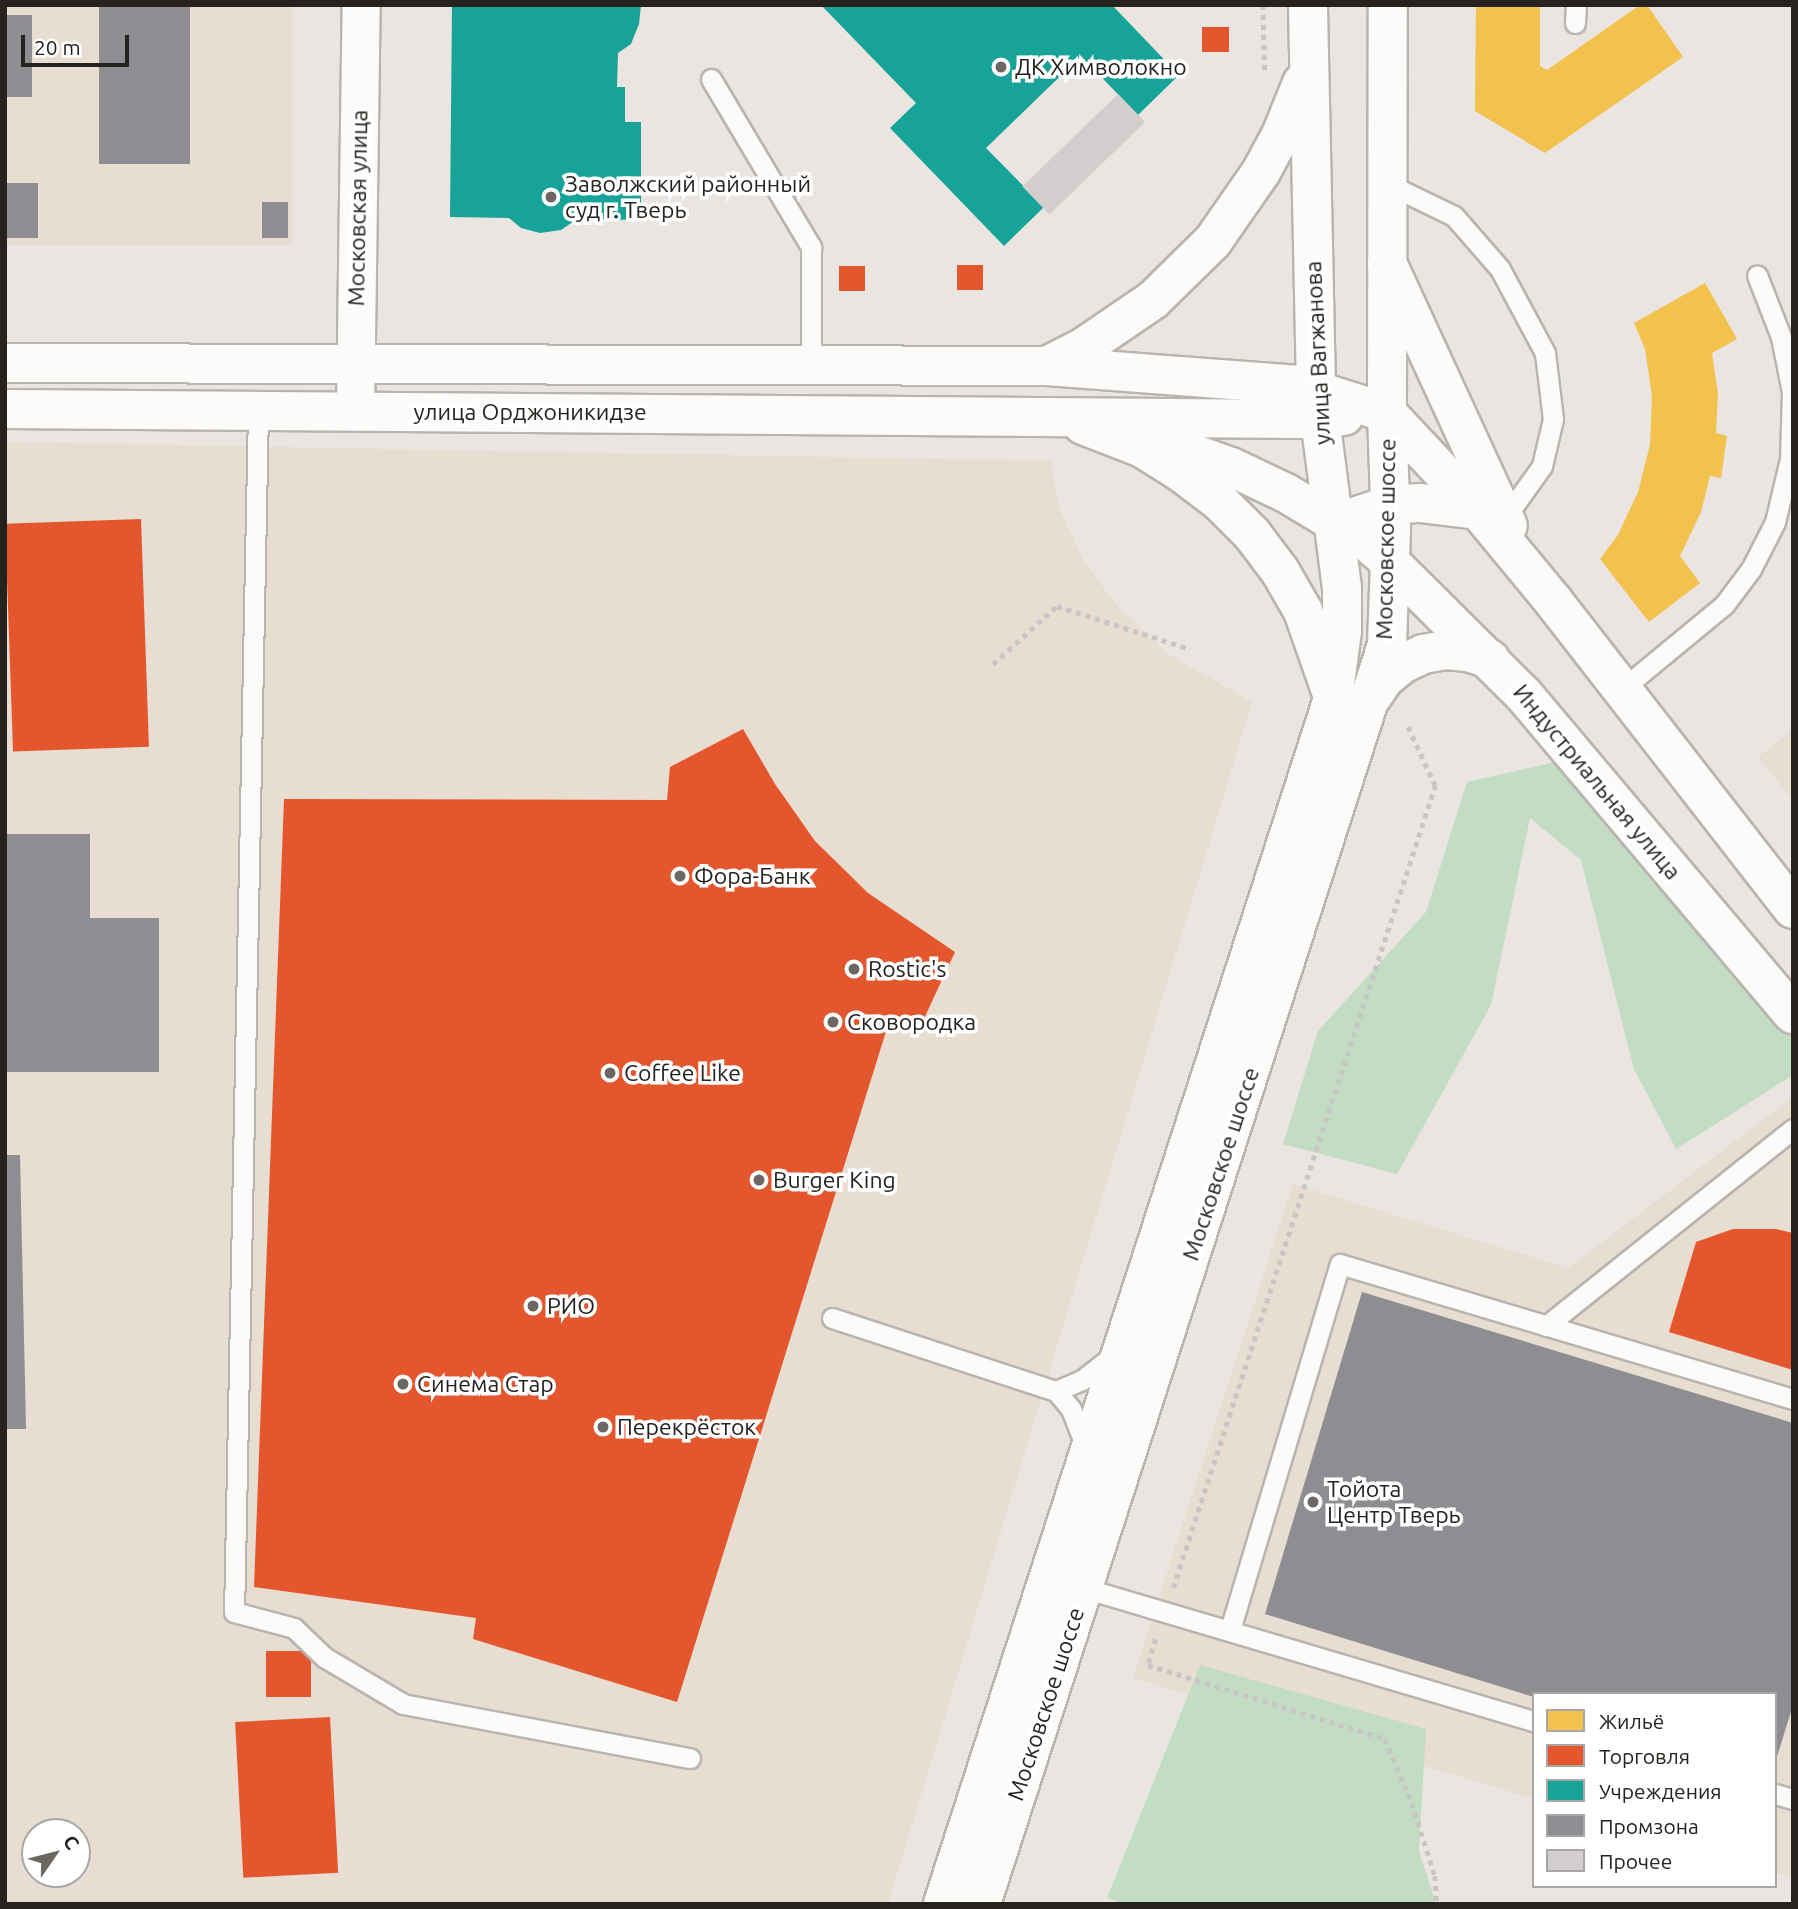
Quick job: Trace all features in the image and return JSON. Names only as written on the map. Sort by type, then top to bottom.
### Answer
[{"type":"main road","name":"улица Вагжанова","points":[[1308,5],[1307,67],[1317,403],[1342,588],[1342,631],[1333,699]]},
{"type":"main road","points":[[1387,413],[1388,5]]},
{"type":"main road","points":[[1047,366],[1084,347],[1153,300],[1213,241],[1261,172],[1281,135],[1307,67]]},
{"type":"main road","points":[[1387,262],[1491,514],[1531,575],[1791,904]]},
{"type":"main road","name":"улица Орджоникидзе","points":[[5,363],[1047,366],[1299,385],[1317,403]]},
{"type":"main road","points":[[1054,416],[1317,403],[1387,413],[1491,514]]},
{"type":"main road","name":"улица Орджоникидзе","points":[[5,408],[1054,416]]},
{"type":"main road","name":"Московское шоссе","points":[[981,1904],[1387,645],[1390,505],[1387,413]]},
{"type":"main road","points":[[1054,416],[1100,430],[1142,449],[1182,472],[1219,501],[1252,534],[1280,571],[1303,611],[1321,655],[1333,699]]},
{"type":"main road","name":"Индустриальная улица","points":[[1054,416],[1174,446],[1231,467],[1286,494],[1366,541],[1524,695],[1793,1014]]},
{"type":"main road","points":[[1333,524],[1390,505],[1439,504],[1491,514]]},
{"type":"main road","points":[[1372,697],[1385,678],[1402,664],[1423,654],[1445,650],[1468,652],[1490,659]]},
{"type":"main road","name":"Московское шоссе","points":[[943,1904],[1333,699]]},
{"type":"street","name":"Московская улица","points":[[355,411],[361,5]]},
{"type":"lane","points":[[711,79],[811,247],[811,367]]},
{"type":"lane","points":[[1388,184],[1454,216],[1500,269],[1545,353],[1553,419],[1542,466],[1491,514]]},
{"type":"lane","points":[[1622,689],[1724,605],[1751,569],[1774,522],[1790,459],[1792,392],[1781,337],[1756,275]]},
{"type":"lane","points":[[258,410],[234,1612],[294,1628],[324,1657],[403,1704],[690,1758]]},
{"type":"lane","points":[[1546,1326],[1792,1131]]},
{"type":"lane","points":[[1230,1630],[1340,1264],[1793,1399]]},
{"type":"lane","points":[[832,1318],[1056,1391],[1071,1409],[1089,1455]]},
{"type":"lane","points":[[1056,1391],[1103,1366],[1125,1345]]},
{"type":"lane","points":[[1084,1588],[1532,1720]]},
{"type":"path","points":[[1262,5],[1265,81]]},
{"type":"path","points":[[993,664],[1057,606],[1191,649]]},
{"type":"path","points":[[1408,727],[1436,786]]},
{"type":"shaded area","points":[[5,5],[292,5],[292,245],[5,245]]},
{"type":"shaded area","points":[[5,442],[1051,461],[1058,505],[1083,560],[1118,607],[1168,654],[1252,702],[888,1904],[5,1904]]},
{"type":"shaded area","points":[[1793,729],[1793,800],[1758,757]]},
{"type":"shaded area","points":[[1793,1097],[1793,1877],[1777,1873],[1777,1692],[1532,1692],[1532,1798],[1133,1678],[1293,1184],[1568,1268]]},
{"type":"green space","points":[[1591,754],[1793,1011],[1793,1075],[1676,1149],[1634,1069],[1581,860],[1530,818],[1491,1005],[1397,1174],[1283,1144],[1318,1031],[1426,912],[1467,782]]},
{"type":"green space","points":[[1200,1665],[1426,1729],[1419,1851],[1436,1904],[1124,1904],[1107,1898]]},
{"type":"building: Жильё","points":[[1476,5],[1540,5],[1540,66],[1547,70],[1640,5],[1647,5],[1683,57],[1545,153],[1475,111]]},
{"type":"building: Жильё","points":[[1705,283],[1737,339],[1712,353],[1718,394],[1716,433],[1727,436],[1721,478],[1710,476],[1701,512],[1680,556],[1700,583],[1649,622],[1600,559],[1618,535],[1638,492],[1650,445],[1652,396],[1645,349],[1634,323]]},
{"type":"building: Торговля","points":[[1202,27],[1229,27],[1229,52],[1202,52]]},
{"type":"building: Торговля","points":[[957,265],[983,265],[983,290],[957,290]]},
{"type":"building: Торговля","points":[[839,266],[865,266],[865,291],[839,291]]},
{"type":"building: Торговля","points":[[141,519],[149,747],[13,752],[5,524]]},
{"type":"building: Торговля","name":"РИО","points":[[743,729],[775,784],[815,841],[868,893],[955,952],[922,1023],[888,1025],[677,1702],[473,1639],[476,1618],[254,1587],[284,799],[667,800],[670,767]]},
{"type":"building: Торговля","points":[[1733,1229],[1776,1229],[1793,1233],[1793,1370],[1669,1332],[1696,1242]]},
{"type":"building: Торговля","points":[[266,1651],[311,1651],[311,1697],[266,1697]]},
{"type":"building: Торговля","points":[[330,1717],[338,1873],[243,1878],[235,1722]]},
{"type":"building: Учреждения","points":[[452,5],[641,5],[639,24],[631,44],[618,53],[617,87],[625,87],[625,122],[641,122],[641,220],[577,219],[561,230],[540,233],[521,228],[509,218],[450,217]]},
{"type":"building: Учреждения","points":[[821,5],[1112,5],[1179,75],[1138,115],[1081,56],[986,148],[1044,207],[1004,246],[890,128],[916,103]]},
{"type":"building: Промзона","points":[[99,5],[190,5],[190,164],[99,164]]},
{"type":"building: Промзона","points":[[5,15],[32,15],[32,97],[5,97]]},
{"type":"building: Промзона","points":[[5,183],[38,183],[38,238],[5,238]]},
{"type":"building: Промзона","points":[[262,202],[288,202],[288,238],[262,238]]},
{"type":"building: Промзона","points":[[5,834],[90,834],[90,918],[159,918],[159,1072],[5,1072]]},
{"type":"building: Промзона","points":[[5,1155],[20,1155],[26,1429],[5,1429]]},
{"type":"building: Промзона","points":[[1362,1292],[1793,1423],[1793,1705],[1777,1757],[1777,1692],[1532,1692],[1532,1696],[1265,1614]]},
{"type":"building: Прочее","points":[[1118,94],[1145,122],[1049,214],[1022,186]]},
{"type":"place","name":"ДК Химволокно","points":[[1001,67]]},
{"type":"place","name":"Заволжский районный суд г. Тверь","points":[[551,197]]},
{"type":"place","name":"Фора-Банк","points":[[680,876]]},
{"type":"place","name":"Rostic's","points":[[854,969]]},
{"type":"place","name":"Сковородка","points":[[833,1022]]},
{"type":"place","name":"Coffee Like","points":[[610,1073]]},
{"type":"place","name":"Burger King","points":[[759,1180]]},
{"type":"place","name":"РИО","points":[[533,1306]]},
{"type":"place","name":"Синема Стар","points":[[403,1384]]},
{"type":"place","name":"Перекрёсток","points":[[603,1427]]},
{"type":"place","name":"Тойота Центр Тверь","points":[[1313,1502]]}]
